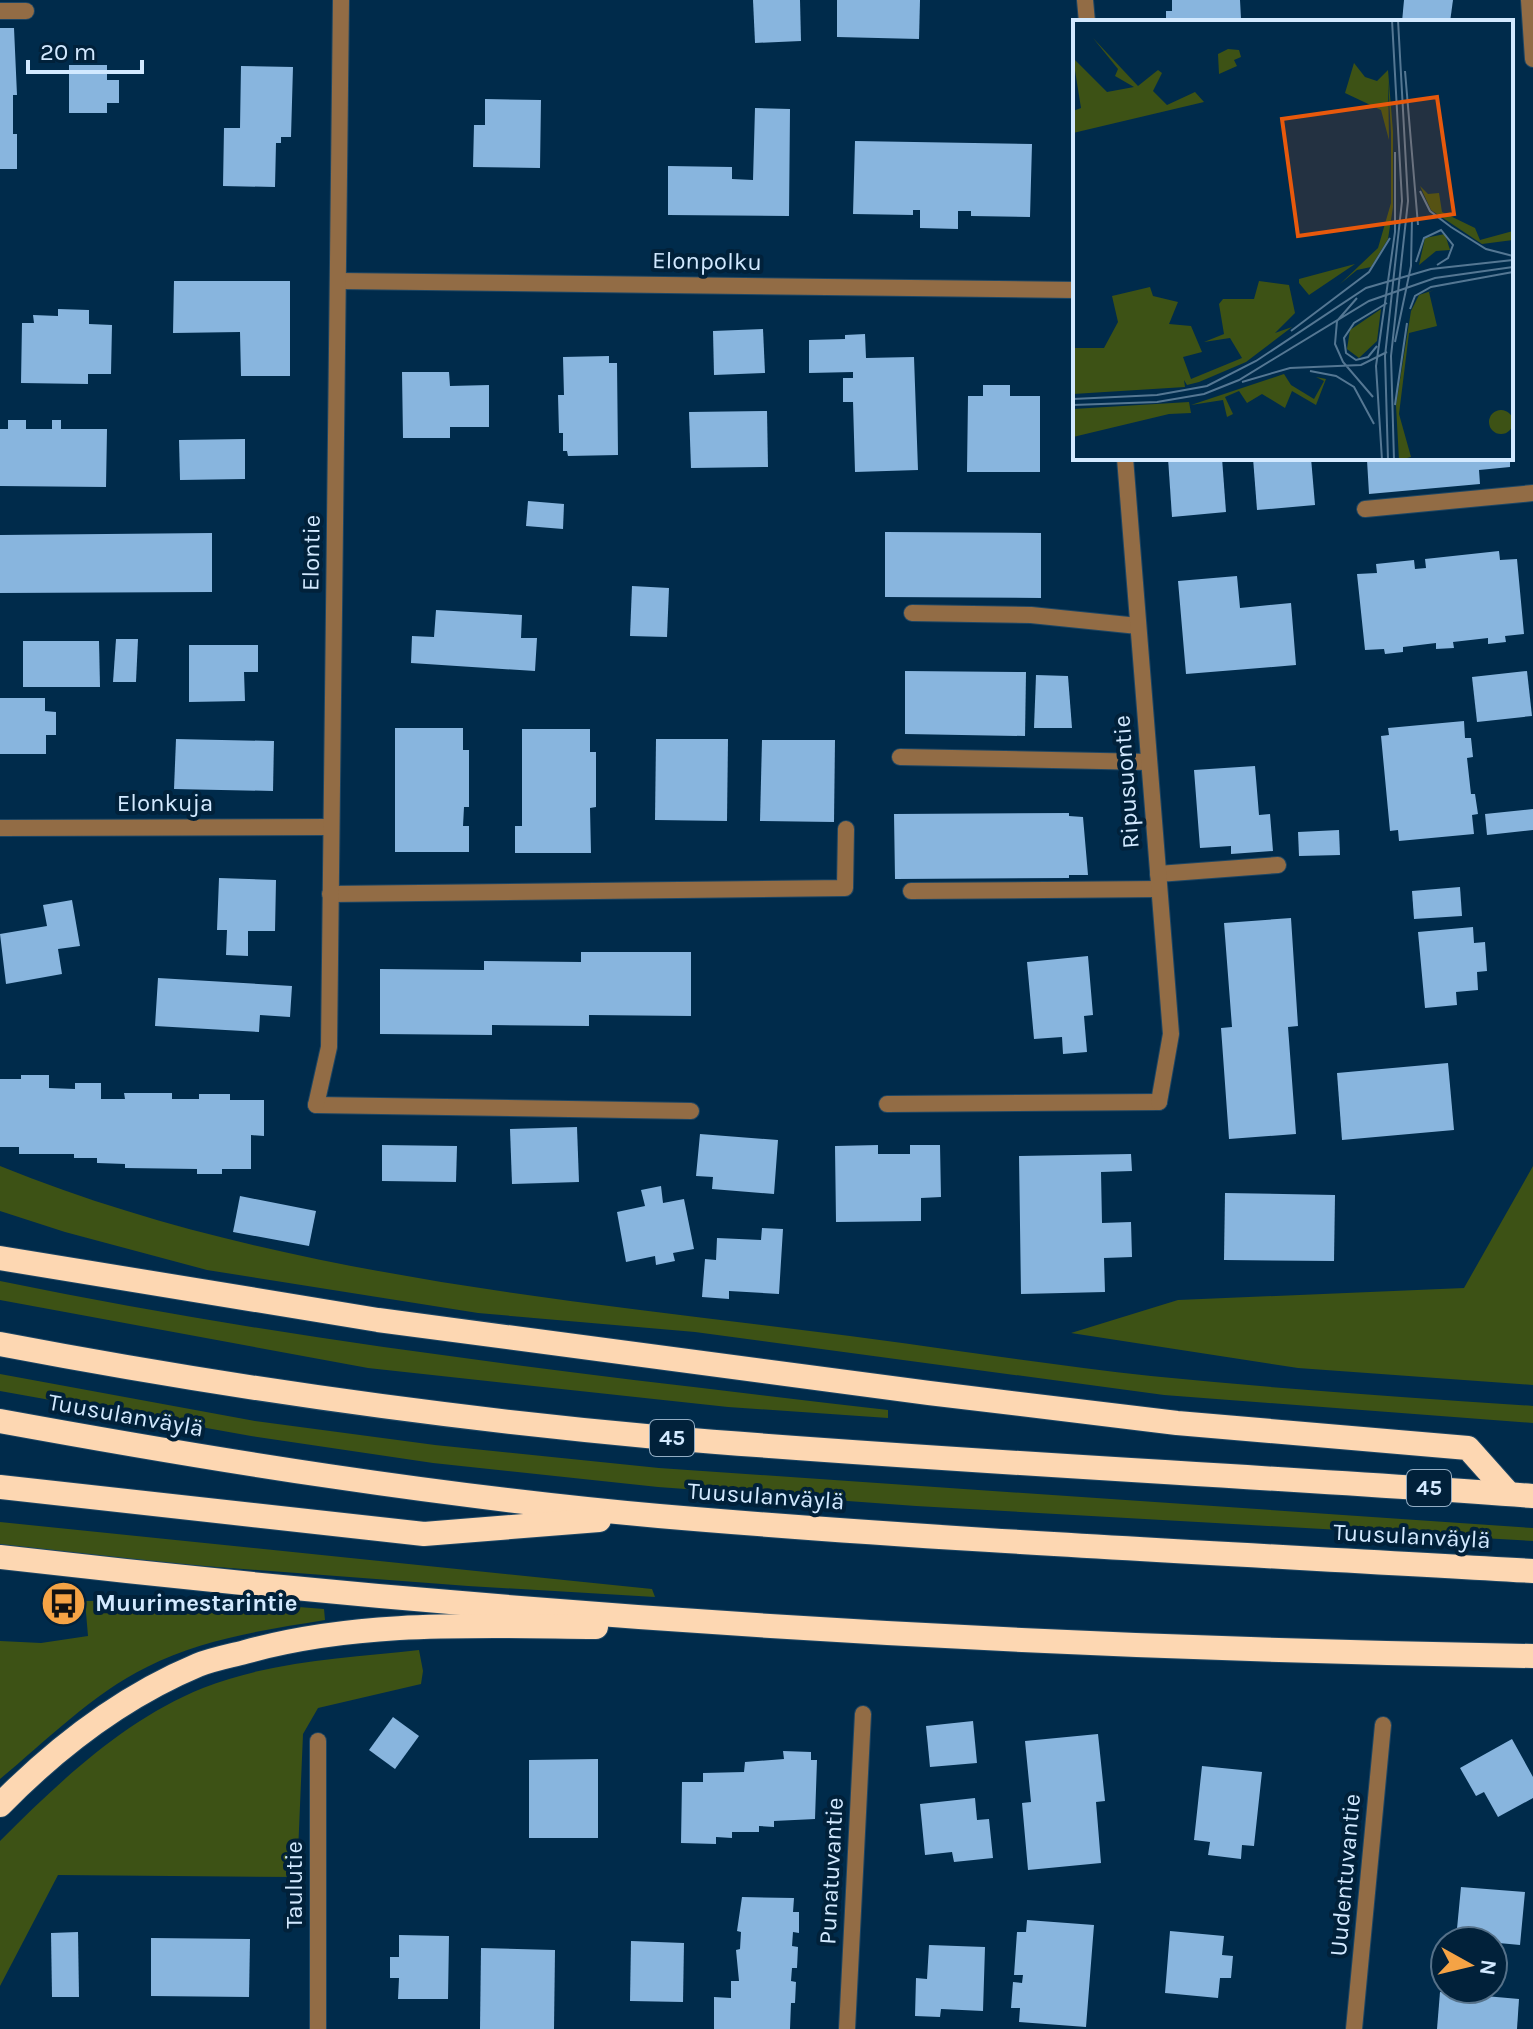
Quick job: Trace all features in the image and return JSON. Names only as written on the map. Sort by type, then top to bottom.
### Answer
[{"type":"highway","points":[[0,1242],[109,1275]]},
{"type":"highway","points":[[0,1258],[378,1320],[929,1393],[1177,1423],[1468,1448],[1521,1495]]},
{"type":"highway","name":"Tuusulanväylä","points":[[0,1344],[261,1388],[424,1411],[664,1437],[951,1460],[1521,1495]]},
{"type":"highway","name":"Tuusulanväylä","points":[[0,1421],[263,1467],[429,1490],[656,1515],[914,1535],[1533,1571]]},
{"type":"highway","points":[[0,1487],[424,1534],[656,1515]]},
{"type":"highway","points":[[0,1557],[216,1582],[375,1596],[831,1629],[1005,1640],[1533,1656]]},
{"type":"highway","points":[[0,1805],[21,1783],[83,1732],[141,1695],[199,1665],[262,1647],[323,1636],[409,1628],[831,1629]]},
{"type":"street","name":"Elontie","points":[[341,0],[329,1047],[316,1105],[691,1111]]},
{"type":"street","points":[[1085,0],[1087,20]]},
{"type":"street","points":[[1529,0],[1533,59]]},
{"type":"street","points":[[0,11],[26,11]]},
{"type":"street","name":"Elonpolku","points":[[339,281],[1073,290]]},
{"type":"street","name":"Ripusuontie","points":[[887,1104],[1159,1102],[1171,1034],[1125,460]]},
{"type":"street","points":[[1365,509],[1533,493]]},
{"type":"street","points":[[912,613],[1031,615],[1138,626]]},
{"type":"street","points":[[900,757],[1149,762]]},
{"type":"street","name":"Elonkuja","points":[[0,828],[330,827]]},
{"type":"street","points":[[330,894],[845,888],[846,829]]},
{"type":"street","points":[[911,891],[1158,881],[1278,865]]},
{"type":"street","name":"Punatuvantie","points":[[847,2029],[863,1714]]},
{"type":"street","name":"Uudentuvantie","points":[[1354,2029],[1383,1725]]},
{"type":"street","name":"Taulutie","points":[[318,1741],[318,2029]]},
{"type":"green space","points":[[0,1166],[95,1201],[193,1230],[291,1254],[492,1290],[1106,1371],[1246,1385],[1533,1406],[1533,1423],[1164,1395],[695,1332],[478,1313],[207,1270],[0,1211]]},
{"type":"green space","points":[[1533,1166],[1533,1385],[1298,1368],[1071,1333],[1178,1300],[1464,1288]]},
{"type":"green space","points":[[0,1281],[110,1303],[332,1339],[554,1370],[888,1410],[888,1418],[728,1407],[368,1368],[0,1300]]},
{"type":"green space","points":[[0,1374],[255,1421],[435,1445],[659,1468],[1533,1528],[1533,1541],[916,1506],[658,1487],[433,1463],[251,1436],[0,1391]]},
{"type":"green space","points":[[0,1522],[652,1589],[655,1597],[113,1559],[0,1545]]},
{"type":"green space","points":[[211,1600],[324,1609],[325,1620],[211,1642],[147,1667],[88,1704],[0,1779],[0,1641],[41,1643],[88,1636],[85,1601]]},
{"type":"green space","points":[[419,1650],[423,1671],[421,1684],[318,1708],[303,1734],[297,1877],[58,1875],[0,1986],[0,1841],[94,1754],[174,1701],[229,1679],[282,1666]]},
{"type":"building","points":[[753,0],[800,0],[801,41],[755,43]]},
{"type":"building","points":[[837,0],[920,0],[919,39],[837,37]]},
{"type":"building","points":[[1172,0],[1240,0],[1241,19],[1166,20],[1166,11],[1172,11]]},
{"type":"building","points":[[1404,0],[1453,0],[1450,20],[1402,20]]},
{"type":"building","points":[[0,28],[14,28],[17,95],[13,95],[13,134],[17,134],[17,169],[0,169]]},
{"type":"building","points":[[69,65],[107,65],[107,80],[119,80],[119,103],[107,103],[107,113],[69,113]]},
{"type":"building","points":[[241,66],[293,67],[291,137],[281,137],[281,143],[276,143],[275,187],[223,186],[224,128],[240,128]]},
{"type":"building","points":[[485,99],[541,100],[540,168],[473,167],[474,125],[485,125]]},
{"type":"building","points":[[755,108],[790,109],[789,216],[668,215],[668,166],[732,167],[732,179],[753,180]]},
{"type":"building","points":[[855,141],[1032,144],[1030,217],[971,216],[971,211],[958,211],[958,229],[920,228],[920,210],[913,210],[913,215],[853,214]]},
{"type":"building","points":[[174,281],[290,281],[290,376],[241,376],[240,332],[173,333]]},
{"type":"building","points":[[58,309],[89,310],[89,324],[112,325],[111,374],[88,374],[88,384],[21,383],[22,323],[34,323],[33,315],[58,316]]},
{"type":"building","points":[[763,329],[765,373],[714,375],[713,331]]},
{"type":"building","points":[[865,334],[866,358],[914,357],[918,470],[855,472],[853,402],[843,402],[843,378],[853,378],[853,372],[809,373],[809,340],[845,339],[845,335]]},
{"type":"building","points":[[609,356],[609,363],[617,363],[618,455],[568,456],[567,451],[563,451],[563,433],[559,433],[558,395],[564,395],[563,357]]},
{"type":"building","points":[[402,372],[449,372],[450,386],[489,385],[489,427],[450,427],[450,438],[403,438]]},
{"type":"building","points":[[983,385],[1010,385],[1010,396],[1040,396],[1040,472],[967,472],[968,396],[983,396]]},
{"type":"building","points":[[767,411],[768,467],[691,468],[689,412]]},
{"type":"building","points":[[8,420],[26,420],[26,429],[52,429],[52,420],[61,420],[61,429],[107,429],[106,487],[0,486],[0,429],[8,429]]},
{"type":"building","points":[[245,439],[245,479],[180,480],[179,440]]},
{"type":"building","points":[[1168,460],[1222,460],[1226,512],[1172,517]]},
{"type":"building","points":[[1253,460],[1311,460],[1315,505],[1257,510]]},
{"type":"building","points":[[1367,460],[1510,460],[1510,467],[1479,470],[1480,484],[1369,494]]},
{"type":"building","points":[[528,501],[564,504],[563,529],[526,526]]},
{"type":"building","points":[[885,532],[1041,533],[1041,598],[885,597]]},
{"type":"building","points":[[212,533],[212,592],[0,593],[0,535]]},
{"type":"building","points":[[1499,551],[1500,560],[1517,559],[1524,634],[1505,636],[1506,642],[1488,644],[1488,638],[1453,642],[1454,648],[1436,649],[1436,643],[1403,647],[1403,652],[1385,654],[1384,649],[1365,650],[1357,574],[1377,573],[1376,564],[1414,560],[1415,569],[1426,568],[1425,559]]},
{"type":"building","points":[[1237,576],[1240,608],[1291,603],[1296,665],[1186,674],[1178,581]]},
{"type":"building","points":[[632,586],[669,588],[667,637],[630,636]]},
{"type":"building","points":[[436,610],[522,615],[521,638],[537,638],[535,671],[411,663],[412,636],[434,637]]},
{"type":"building","points":[[116,639],[138,639],[136,682],[113,682]]},
{"type":"building","points":[[23,641],[99,641],[100,687],[23,687]]},
{"type":"building","points":[[189,645],[258,645],[258,672],[244,672],[245,701],[189,702]]},
{"type":"building","points":[[905,671],[1026,672],[1025,736],[905,734]]},
{"type":"building","points":[[1527,671],[1532,716],[1477,722],[1472,677]]},
{"type":"building","points":[[1036,675],[1068,676],[1072,728],[1034,728]]},
{"type":"building","points":[[0,698],[45,698],[45,711],[56,712],[56,735],[46,735],[46,754],[0,754]]},
{"type":"building","points":[[1464,721],[1465,738],[1471,738],[1473,757],[1467,758],[1471,794],[1475,794],[1478,814],[1472,815],[1474,834],[1399,841],[1398,830],[1390,831],[1381,736],[1389,735],[1388,728]]},
{"type":"building","points":[[395,728],[463,728],[463,750],[469,750],[469,807],[464,807],[463,826],[469,826],[469,852],[395,852]]},
{"type":"building","points":[[522,729],[590,729],[590,752],[596,752],[596,807],[590,808],[591,853],[515,853],[515,826],[522,826]]},
{"type":"building","points":[[176,739],[274,741],[273,791],[174,789]]},
{"type":"building","points":[[656,739],[728,739],[727,821],[655,820]]},
{"type":"building","points":[[762,740],[835,740],[834,822],[760,821]]},
{"type":"building","points":[[1255,766],[1259,815],[1270,814],[1273,851],[1231,854],[1231,846],[1200,848],[1194,770]]},
{"type":"building","points":[[1533,809],[1533,830],[1487,835],[1485,814]]},
{"type":"building","points":[[1069,813],[1069,816],[1083,817],[1088,875],[1069,875],[1069,878],[895,879],[894,814]]},
{"type":"building","points":[[1339,830],[1340,855],[1299,856],[1298,832]]},
{"type":"building","points":[[219,878],[276,880],[275,931],[248,931],[248,956],[226,955],[227,930],[217,930]]},
{"type":"building","points":[[1460,887],[1462,916],[1414,919],[1412,891]]},
{"type":"building","points":[[72,900],[80,946],[58,949],[62,974],[6,984],[0,934],[47,926],[43,905]]},
{"type":"building","points":[[1291,918],[1298,1026],[1288,1027],[1296,1134],[1229,1139],[1221,1028],[1232,1027],[1224,923]]},
{"type":"building","points":[[1473,927],[1474,943],[1485,942],[1487,971],[1477,972],[1478,990],[1456,992],[1457,1005],[1425,1008],[1418,932]]},
{"type":"building","points":[[581,952],[691,952],[691,1016],[589,1015],[589,1026],[492,1025],[492,1035],[380,1034],[380,969],[484,970],[484,961],[581,962]]},
{"type":"building","points":[[1088,956],[1093,1015],[1084,1016],[1087,1052],[1063,1054],[1062,1037],[1034,1039],[1027,962]]},
{"type":"building","points":[[158,978],[292,986],[290,1017],[260,1015],[259,1032],[155,1026]]},
{"type":"building","points":[[1448,1063],[1454,1130],[1342,1140],[1337,1073]]},
{"type":"building","points":[[21,1075],[49,1075],[49,1088],[75,1089],[75,1083],[101,1083],[101,1099],[125,1099],[124,1093],[172,1093],[172,1099],[199,1099],[199,1094],[230,1094],[230,1100],[264,1100],[264,1136],[251,1135],[251,1169],[222,1169],[222,1174],[197,1174],[197,1169],[125,1168],[125,1164],[97,1163],[97,1158],[74,1158],[74,1154],[19,1154],[19,1147],[0,1147],[0,1079],[21,1079]]},
{"type":"building","points":[[577,1127],[579,1182],[512,1184],[510,1129]]},
{"type":"building","points":[[700,1134],[778,1140],[774,1194],[712,1189],[713,1177],[696,1176]]},
{"type":"building","points":[[382,1145],[457,1146],[456,1182],[382,1181]]},
{"type":"building","points":[[878,1145],[878,1154],[910,1154],[910,1145],[940,1145],[941,1197],[921,1198],[921,1221],[836,1222],[835,1146]]},
{"type":"building","points":[[1131,1154],[1132,1171],[1101,1172],[1102,1223],[1131,1222],[1132,1257],[1104,1258],[1105,1292],[1021,1294],[1019,1156]]},
{"type":"building","points":[[661,1186],[663,1203],[684,1199],[694,1249],[673,1253],[675,1261],[656,1265],[655,1256],[626,1262],[617,1212],[645,1206],[641,1190]]},
{"type":"building","points":[[1225,1193],[1335,1195],[1334,1261],[1224,1260]]},
{"type":"building","points":[[240,1196],[316,1211],[309,1246],[233,1232]]},
{"type":"building","points":[[762,1228],[783,1229],[779,1294],[729,1291],[729,1299],[702,1297],[705,1259],[716,1260],[717,1238],[761,1240]]},
{"type":"building","points":[[393,1717],[419,1736],[395,1769],[369,1750]]},
{"type":"building","points":[[973,1721],[977,1763],[930,1767],[926,1726]]},
{"type":"building","points":[[1098,1734],[1105,1801],[1096,1802],[1101,1863],[1028,1870],[1022,1803],[1031,1802],[1025,1741]]},
{"type":"building","points":[[1512,1739],[1533,1777],[1533,1798],[1498,1817],[1484,1792],[1476,1796],[1460,1768]]},
{"type":"building","points":[[783,1751],[811,1752],[811,1760],[817,1760],[815,1819],[774,1821],[774,1827],[759,1826],[759,1832],[732,1832],[732,1838],[716,1837],[716,1844],[681,1843],[682,1782],[703,1782],[703,1773],[744,1772],[745,1762],[784,1759]]},
{"type":"building","points":[[598,1759],[598,1838],[529,1838],[529,1760]]},
{"type":"building","points":[[1202,1766],[1262,1772],[1254,1846],[1242,1845],[1241,1859],[1208,1855],[1210,1842],[1194,1840]]},
{"type":"building","points":[[975,1798],[977,1820],[989,1819],[993,1858],[954,1862],[952,1852],[925,1855],[920,1804]]},
{"type":"building","points":[[1461,1887],[1525,1892],[1520,1945],[1509,1944],[1509,1925],[1457,1925]]},
{"type":"building","points":[[742,1897],[794,1898],[793,1912],[799,1912],[799,1933],[793,1932],[792,1946],[798,1947],[797,1968],[792,1968],[791,1981],[796,1982],[790,2029],[714,2029],[714,1997],[731,1998],[731,1981],[739,1981],[736,1950],[740,1949],[741,1932],[737,1931]]},
{"type":"building","points":[[1027,1920],[1094,1925],[1086,2027],[1019,2022],[1020,2008],[1011,2008],[1013,1982],[1022,1983],[1023,1975],[1014,1975],[1017,1932],[1026,1932]]},
{"type":"building","points":[[1170,1931],[1224,1936],[1222,1955],[1233,1956],[1231,1978],[1220,1978],[1218,1998],[1165,1993]]},
{"type":"building","points":[[78,1932],[79,1997],[52,1997],[51,1933]]},
{"type":"building","points":[[399,1935],[449,1936],[448,1999],[398,1999],[399,1978],[390,1978],[390,1957],[399,1957]]},
{"type":"building","points":[[151,1938],[250,1939],[249,1997],[151,1996]]},
{"type":"building","points":[[631,1941],[684,1943],[683,2002],[630,2001]]},
{"type":"building","points":[[929,1945],[985,1947],[983,2011],[941,2009],[940,2017],[915,2016],[916,1978],[927,1979]]},
{"type":"building","points":[[481,1948],[555,1950],[554,2029],[480,2029]]},
{"type":"building","points":[[1509,1998],[1519,1999],[1517,2029],[1437,2029],[1439,2005],[1509,2005]]},
{"type":"place","name":"Muurimestarintie","points":[[64,1603]]}]
